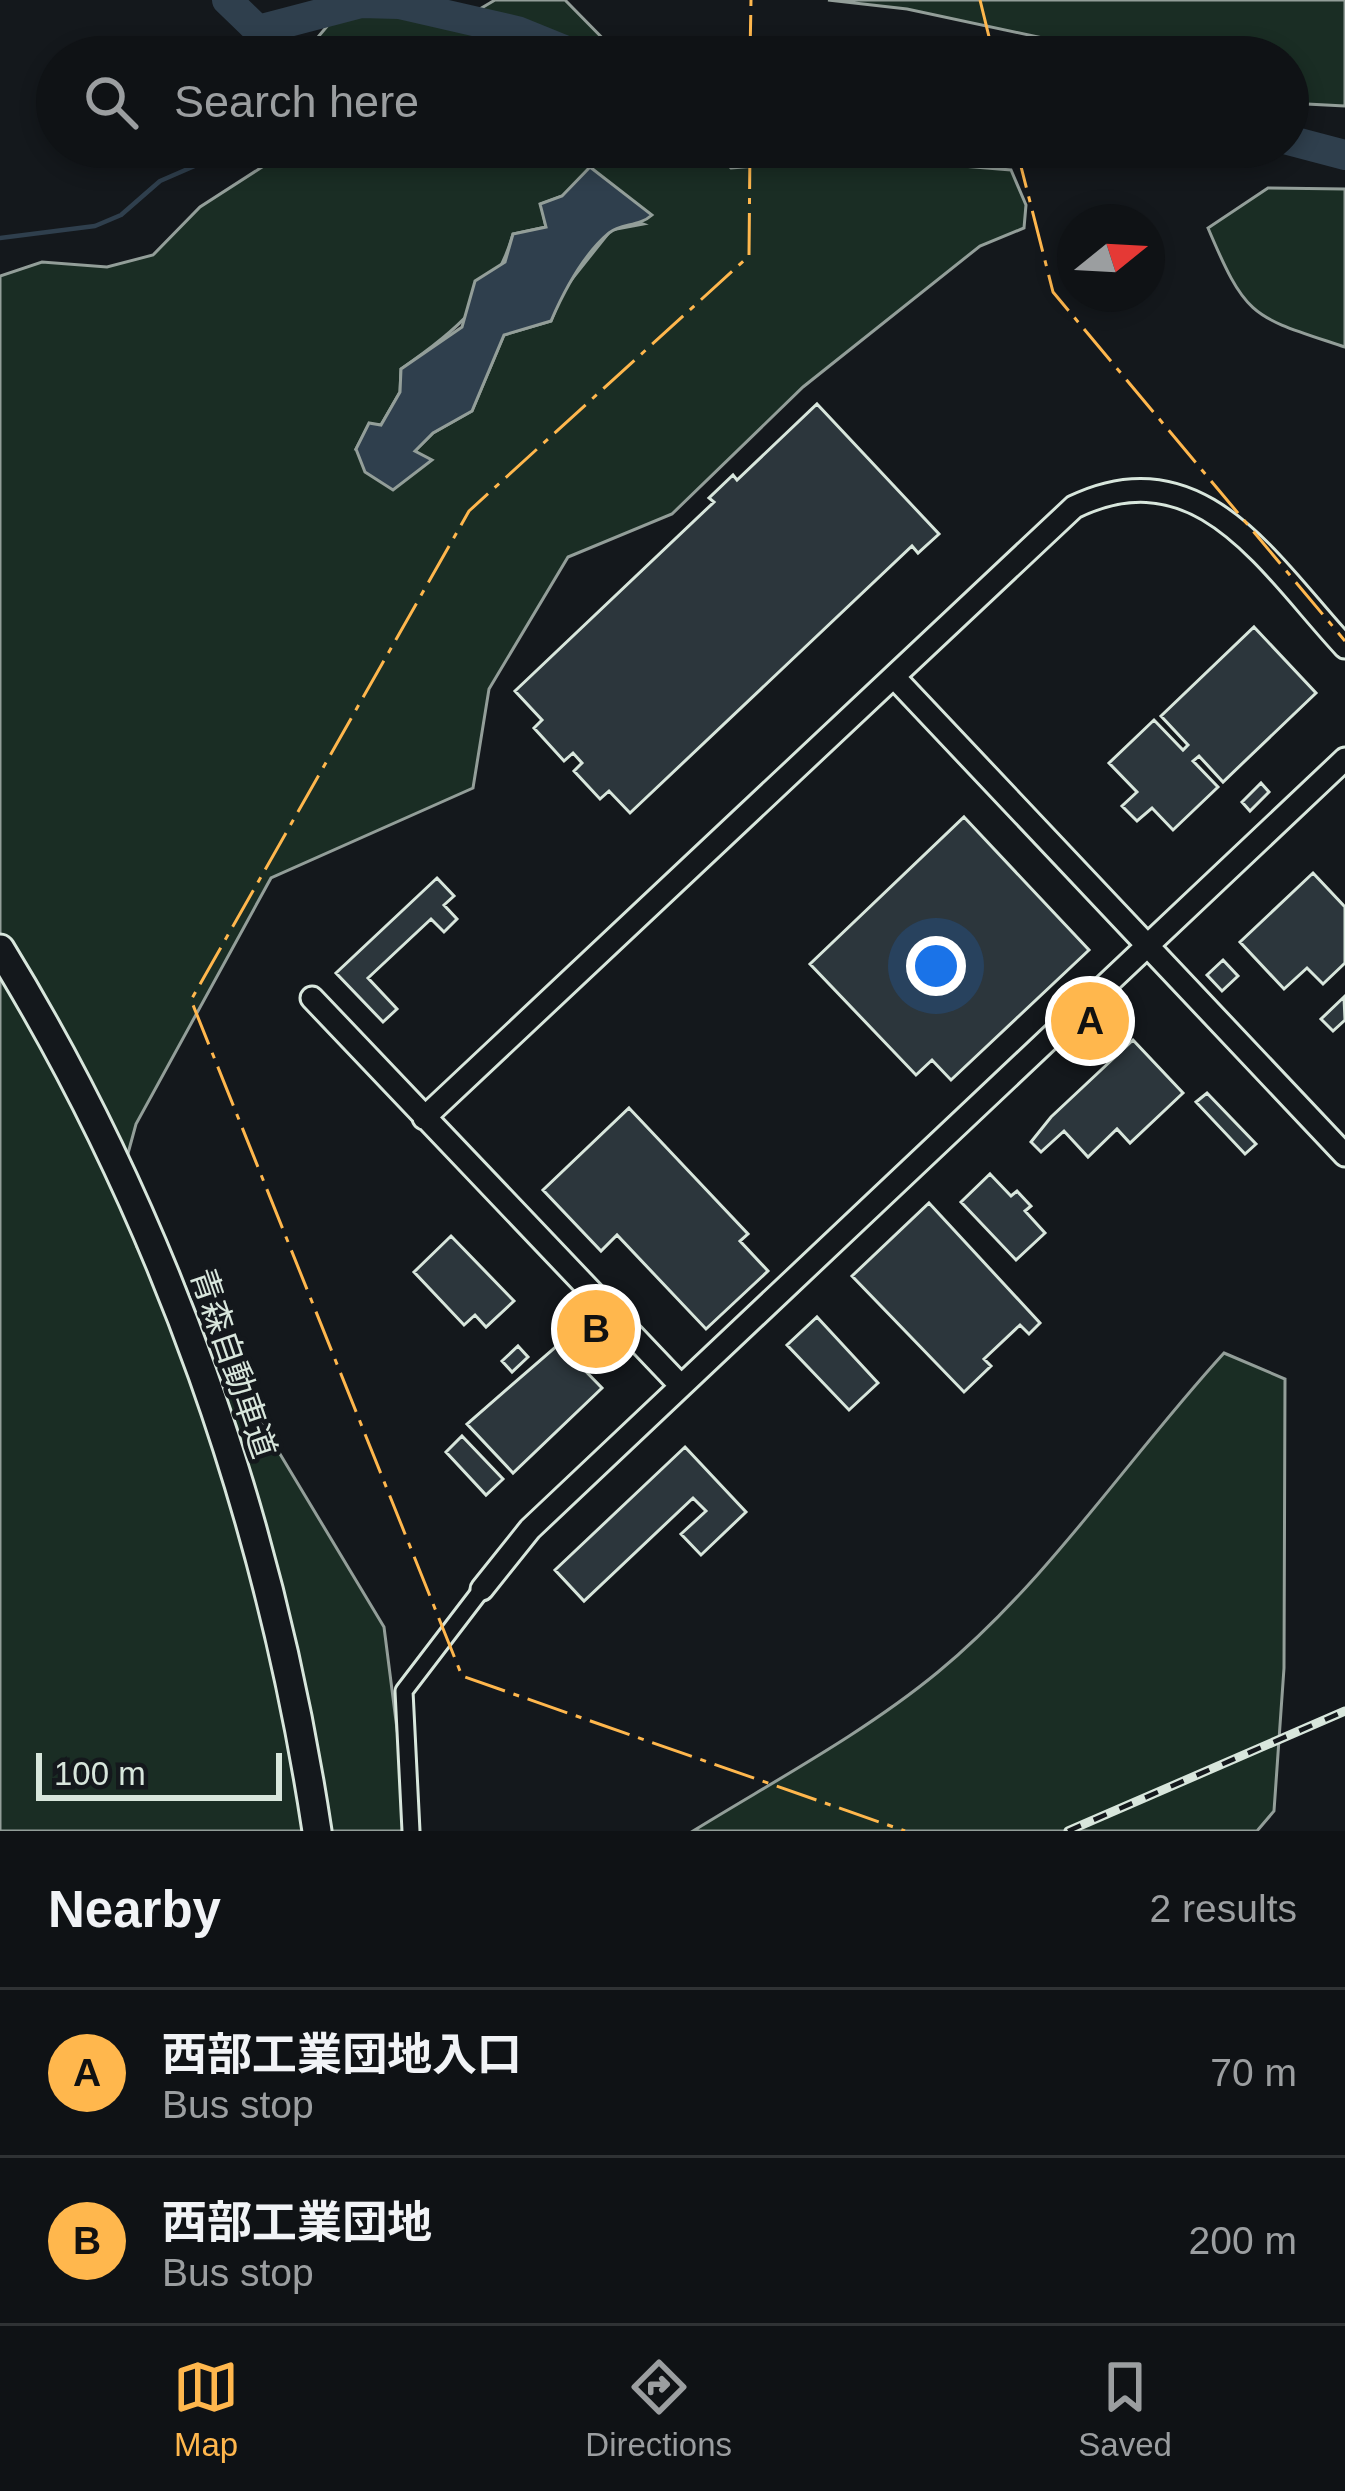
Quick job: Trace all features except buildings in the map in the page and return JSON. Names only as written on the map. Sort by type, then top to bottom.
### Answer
[{"type":"highway","name":"青森自動車道","points":[[0,949],[112,1152],[176,1299],[227,1444],[276,1617],[317,1831]]},
{"type":"street","points":[[424,1118],[1074,507],[1126,488],[1156,488],[1213,508],[1345,646]]},
{"type":"street","points":[[894,677],[1345,1155]]},
{"type":"street","points":[[410,1831],[404,1691],[530,1528],[1345,759]]},
{"type":"street","points":[[312,998],[681,1386]]},
{"type":"green space","points":[[349,0],[445,0],[468,16],[495,0],[565,0],[600,36],[319,36]]},
{"type":"green space","points":[[828,0],[1345,0],[1345,106],[1309,104],[1309,36],[1033,36],[907,9]]},
{"type":"green space","points":[[260,168],[986,168],[1011,170],[1026,205],[1024,228],[980,246],[803,387],[672,514],[568,557],[489,689],[473,788],[271,878],[136,1124],[121,1179],[137,1247],[265,1429],[384,1627],[410,1831],[0,1831],[0,276],[42,262],[107,267],[153,255],[200,207]],"holes":[[[562,196],[643,224],[611,230],[564,289],[551,321],[504,335],[472,411],[433,433],[414,452],[431,460],[356,449],[369,424],[381,425],[400,392],[401,369],[439,342],[483,296],[513,234],[546,227],[541,204]]]},
{"type":"green space","points":[[1268,188],[1345,189],[1345,347],[1256,310],[1221,258],[1208,228]]},
{"type":"green space","points":[[1224,1353],[1285,1379],[1284,1668],[1274,1811],[1257,1831],[693,1831],[880,1716],[978,1636],[1052,1559]]},
{"type":"water","points":[[591,168],[652,215],[614,230],[591,251],[551,321],[504,335],[472,411],[433,433],[415,451],[432,460],[393,490],[365,472],[356,449],[369,423],[381,425],[400,392],[401,369],[462,327],[475,281],[505,262],[513,234],[546,227],[540,204],[562,196]]},
{"type":"waterway","points":[[227,0],[258,30],[361,3],[399,4],[529,36]]},
{"type":"waterway","points":[[257,36],[258,30]]},
{"type":"waterway","points":[[1309,146],[1345,155]]},
{"type":"waterway","points":[[0,238],[95,226],[121,215],[160,181],[190,168]]},
{"type":"railway","points":[[1068,1831],[1345,1711]]},
{"type":"power","points":[[750,36],[751,0]]},
{"type":"power","points":[[980,0],[989,36]]},
{"type":"power","points":[[750,168],[749,256],[469,511],[191,1000],[462,1676],[905,1831]]},
{"type":"power","points":[[1021,168],[1053,292],[1345,641]]},
{"type":"place","name":"西部工業団地入口","points":[[1090,1021]]},
{"type":"place","name":"西部工業団地","points":[[596,1329]]}]
